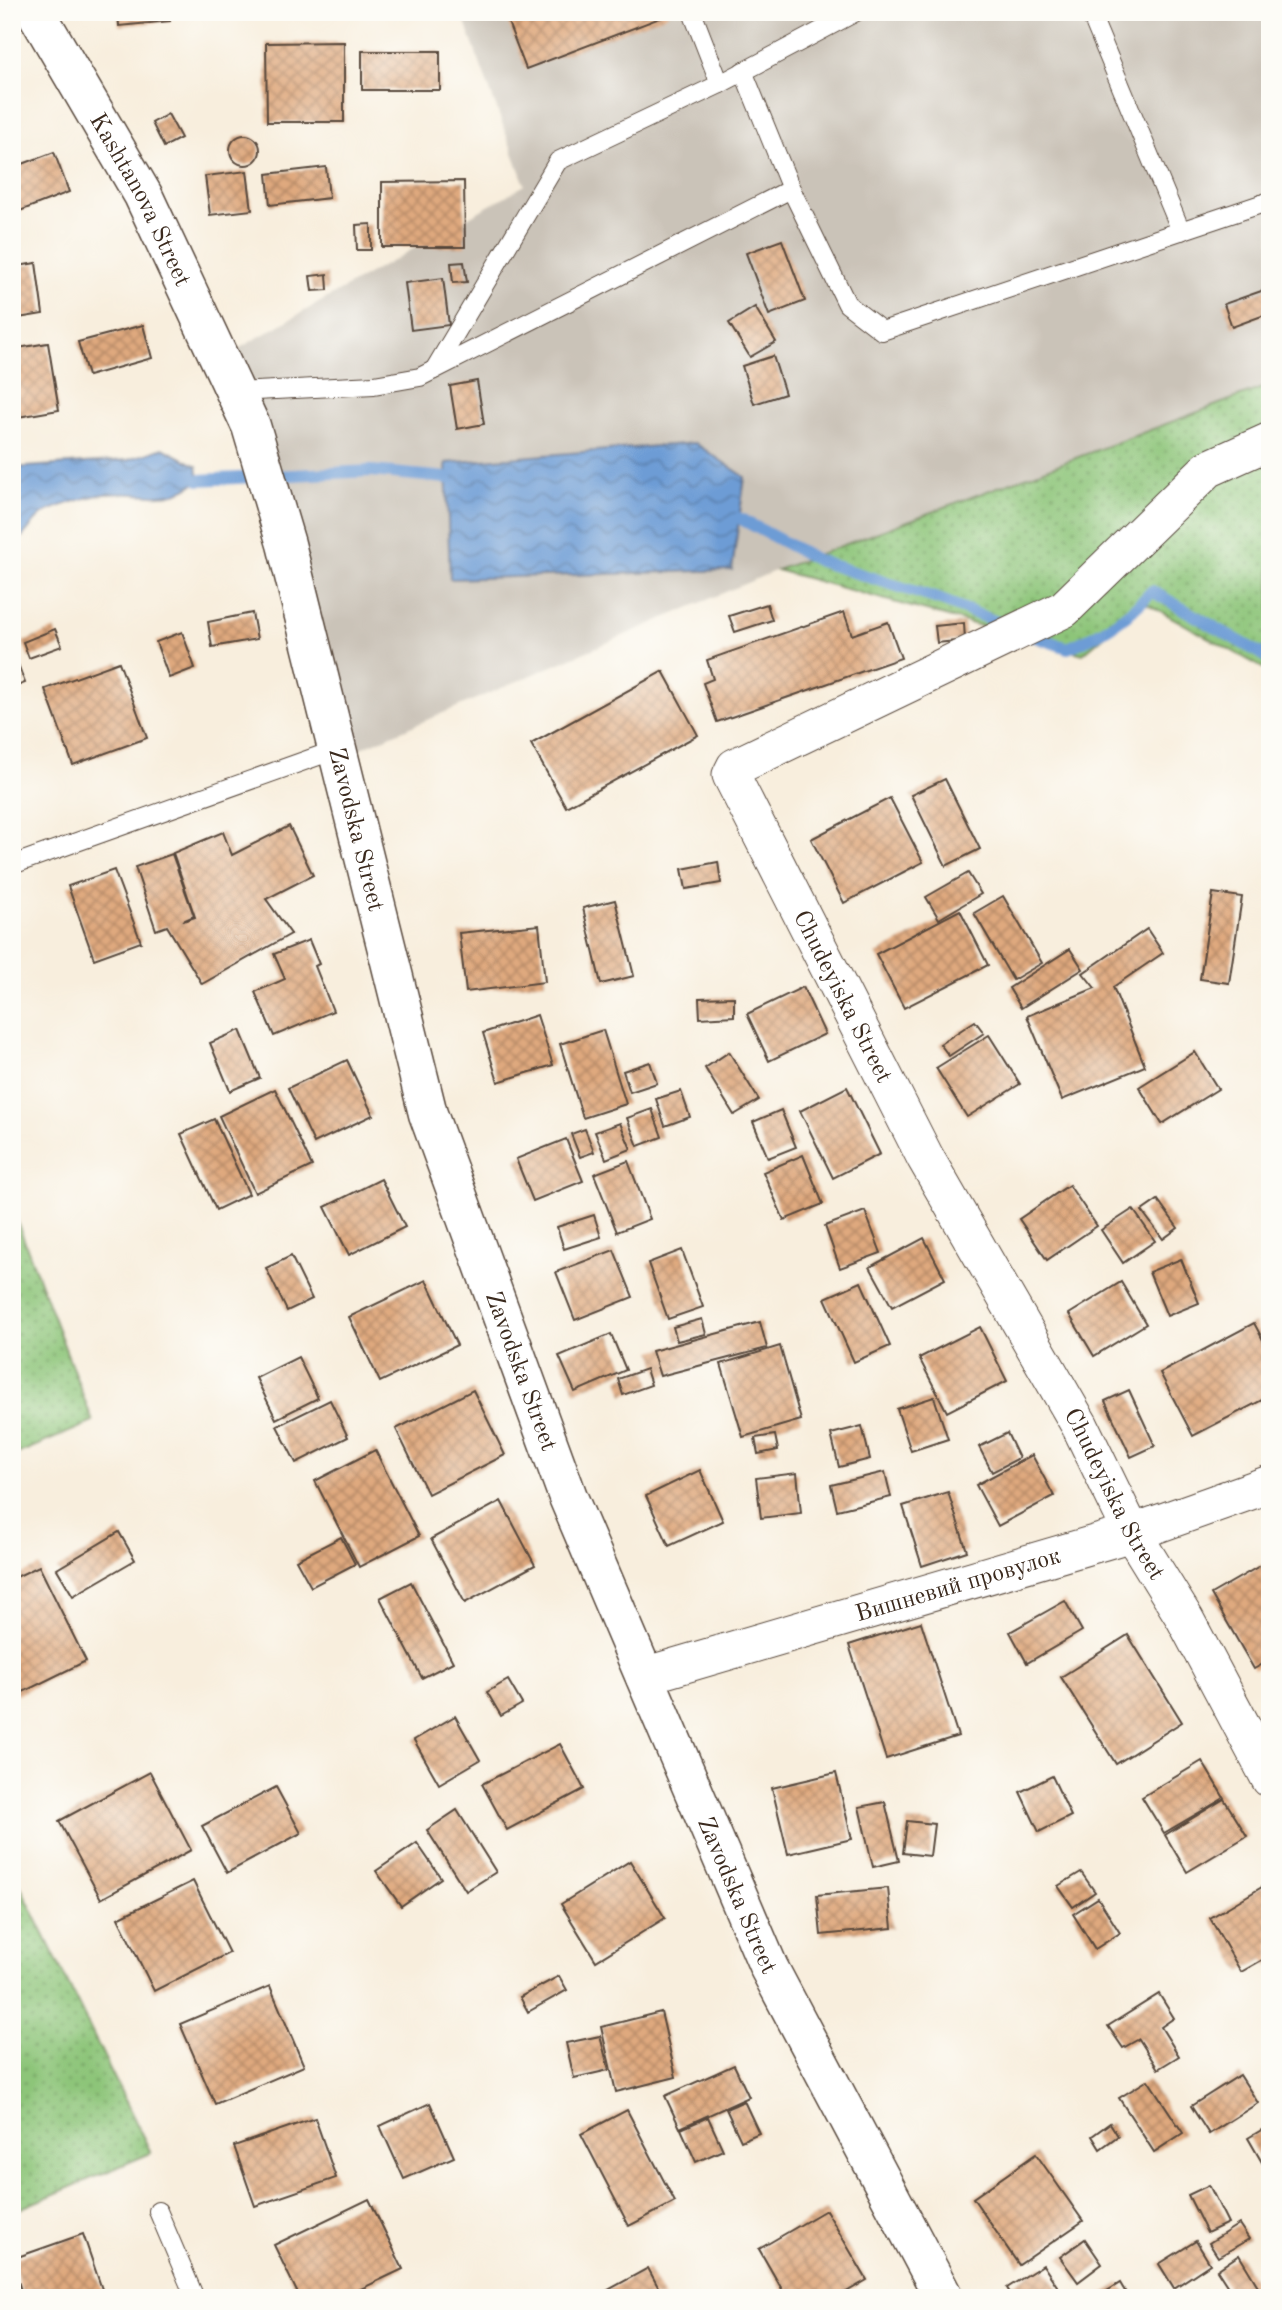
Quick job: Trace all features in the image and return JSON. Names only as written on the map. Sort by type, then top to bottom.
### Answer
[{"type":"main road","name":"Kashtanova Street","points":[[36,12],[143,194],[244,409]]},
{"type":"main road","name":"Zavodska Street","points":[[244,409],[277,518],[428,1114],[568,1497],[769,1968],[944,2298]]},
{"type":"street","name":"Chudeyiska Street","points":[[1270,441],[1208,469],[1064,609],[735,767],[731,777],[925,1157],[1080,1426],[1132,1533],[1185,1619],[1270,1779]]},
{"type":"street","name":"Вишневий провулок","points":[[644,1676],[1132,1533],[1270,1484]]},
{"type":"lane","points":[[692,12],[720,83]]},
{"type":"lane","points":[[434,370],[558,161],[720,83],[856,12]]},
{"type":"lane","points":[[1090,12],[1181,231]]},
{"type":"lane","points":[[743,71],[791,189],[847,304],[882,331],[1270,201]]},
{"type":"lane","points":[[244,409],[420,377],[791,189]]},
{"type":"lane","points":[[12,865],[335,750]]},
{"type":"lane","points":[[158,2211],[195,2298]]},
{"type":"shaded area","points":[[461,12],[1270,12],[1270,385],[777,570],[345,755],[231,353],[525,185]]},
{"type":"green space","points":[[1270,385],[1270,672],[1144,602],[1083,654],[777,570]]},
{"type":"green space","points":[[12,1208],[93,1422],[12,1456]]},
{"type":"green space","points":[[12,1869],[151,2153],[12,2212]]},
{"type":"water","points":[[695,443],[745,477],[732,570],[450,579],[446,463]]},
{"type":"water","points":[[163,448],[197,466],[199,480],[176,493],[105,494],[63,505],[43,514],[12,546],[12,468],[128,460]]},
{"type":"building","points":[[118,12],[169,12],[170,21],[119,26]]},
{"type":"building","points":[[504,12],[667,12],[668,15],[526,69]]},
{"type":"building","points":[[344,42],[344,122],[267,122],[266,43]]},
{"type":"building","points":[[362,51],[440,51],[440,90],[362,90]]},
{"type":"building","points":[[168,114],[181,138],[164,147],[152,123]]},
{"type":"building","points":[[245,135],[256,139],[260,150],[256,161],[245,165],[234,161],[230,150],[234,139]]},
{"type":"building","points":[[54,152],[69,192],[12,214],[12,168]]},
{"type":"building","points":[[326,167],[329,198],[270,205],[267,174]]},
{"type":"building","points":[[247,171],[252,210],[210,215],[205,176]]},
{"type":"building","points":[[464,181],[465,247],[382,247],[382,182]]},
{"type":"building","points":[[371,224],[371,250],[357,250],[356,225]]},
{"type":"building","points":[[782,240],[805,301],[769,315],[746,253]]},
{"type":"building","points":[[464,262],[467,282],[453,283],[451,263]]},
{"type":"building","points":[[36,263],[43,314],[12,319],[12,267]]},
{"type":"building","points":[[327,274],[328,290],[312,291],[310,276]]},
{"type":"building","points":[[443,278],[449,325],[411,330],[405,283]]},
{"type":"building","points":[[1270,288],[1270,313],[1232,327],[1224,304]]},
{"type":"building","points":[[755,307],[776,342],[750,357],[729,323]]},
{"type":"building","points":[[143,325],[152,358],[88,376],[78,342]]},
{"type":"building","points":[[48,343],[59,410],[12,418],[12,349]]},
{"type":"building","points":[[773,356],[785,394],[754,404],[742,366]]},
{"type":"building","points":[[477,381],[484,424],[457,429],[450,386]]},
{"type":"building","points":[[767,604],[772,620],[735,632],[729,616]]},
{"type":"building","points":[[844,612],[852,635],[888,622],[901,658],[717,722],[703,683],[713,679],[707,660]]},
{"type":"building","points":[[252,613],[257,639],[212,647],[208,622]]},
{"type":"building","points":[[964,623],[965,640],[937,643],[935,626]]},
{"type":"building","points":[[55,629],[62,646],[29,658],[23,642]]},
{"type":"building","points":[[182,632],[195,668],[169,678],[156,642]]},
{"type":"building","points":[[12,648],[25,683],[12,688]]},
{"type":"building","points":[[119,662],[147,738],[73,765],[45,689]]},
{"type":"building","points":[[663,671],[698,735],[566,807],[531,744]]},
{"type":"building","points":[[945,779],[980,849],[946,866],[911,795]]},
{"type":"building","points":[[890,798],[923,862],[844,903],[811,839]]},
{"type":"building","points":[[289,826],[313,875],[266,899],[291,934],[202,984],[167,926],[156,930],[135,867],[172,854],[194,916],[183,921],[195,917],[173,853],[223,832],[232,855]]},
{"type":"building","points":[[718,862],[721,883],[686,889],[682,869]]},
{"type":"building","points":[[114,870],[141,942],[94,959],[68,886]]},
{"type":"building","points":[[968,873],[981,894],[939,919],[926,897]]},
{"type":"building","points":[[1213,893],[1242,897],[1229,983],[1200,979]]},
{"type":"building","points":[[1003,896],[1042,963],[1013,980],[974,913]]},
{"type":"building","points":[[615,900],[634,976],[601,984],[583,908]]},
{"type":"building","points":[[960,910],[988,965],[904,1008],[876,954]]},
{"type":"building","points":[[539,925],[545,982],[466,992],[459,933]]},
{"type":"building","points":[[1147,929],[1163,953],[1113,987],[1145,1066],[1062,1100],[1027,1016],[1095,988],[1083,973]]},
{"type":"building","points":[[309,940],[319,964],[315,966],[333,1011],[274,1036],[255,992],[285,979],[274,954]]},
{"type":"building","points":[[1070,949],[1083,969],[1021,1008],[1009,988]]},
{"type":"building","points":[[803,987],[825,1034],[769,1061],[747,1014]]},
{"type":"building","points":[[734,997],[734,1016],[700,1018],[699,998]]},
{"type":"building","points":[[537,1015],[553,1065],[498,1082],[483,1033]]},
{"type":"building","points":[[975,1021],[984,1033],[949,1056],[940,1044]]},
{"type":"building","points":[[240,1030],[260,1078],[230,1091],[210,1043]]},
{"type":"building","points":[[603,1030],[626,1104],[583,1118],[560,1044]]},
{"type":"building","points":[[989,1035],[1020,1084],[967,1117],[936,1068]]},
{"type":"building","points":[[729,1052],[759,1100],[734,1115],[705,1068]]},
{"type":"building","points":[[1195,1052],[1218,1089],[1162,1124],[1139,1087]]},
{"type":"building","points":[[347,1060],[373,1115],[314,1143],[288,1088]]},
{"type":"building","points":[[650,1062],[657,1083],[630,1092],[623,1071]]},
{"type":"building","points":[[847,1087],[880,1154],[833,1178],[800,1111]]},
{"type":"building","points":[[275,1089],[312,1166],[255,1193],[219,1116]]},
{"type":"building","points":[[681,1091],[690,1117],[665,1126],[656,1099]]},
{"type":"building","points":[[652,1109],[662,1137],[638,1146],[627,1118]]},
{"type":"building","points":[[781,1110],[796,1147],[768,1158],[753,1122]]},
{"type":"building","points":[[214,1119],[249,1194],[216,1210],[181,1134]]},
{"type":"building","points":[[620,1123],[631,1149],[606,1159],[595,1132]]},
{"type":"building","points":[[585,1129],[594,1152],[580,1157],[571,1134]]},
{"type":"building","points":[[566,1139],[583,1181],[533,1201],[516,1159]]},
{"type":"building","points":[[803,1155],[823,1204],[784,1220],[763,1172]]},
{"type":"building","points":[[628,1161],[650,1219],[617,1232],[594,1174]]},
{"type":"building","points":[[381,1179],[405,1227],[349,1255],[325,1207]]},
{"type":"building","points":[[1069,1185],[1097,1226],[1047,1260],[1019,1219]]},
{"type":"building","points":[[1158,1200],[1178,1228],[1163,1239],[1142,1211]]},
{"type":"building","points":[[1133,1209],[1155,1241],[1123,1263],[1101,1230]]},
{"type":"building","points":[[865,1211],[881,1253],[840,1268],[825,1226]]},
{"type":"building","points":[[594,1215],[601,1237],[564,1249],[557,1227]]},
{"type":"building","points":[[924,1238],[945,1279],[892,1307],[870,1267]]},
{"type":"building","points":[[614,1250],[633,1297],[575,1320],[556,1272]]},
{"type":"building","points":[[682,1250],[703,1307],[668,1319],[648,1263]]},
{"type":"building","points":[[291,1256],[312,1299],[287,1311],[266,1268]]},
{"type":"building","points":[[1181,1259],[1199,1303],[1167,1316],[1149,1272]]},
{"type":"building","points":[[426,1280],[457,1345],[380,1382],[349,1317]]},
{"type":"building","points":[[861,1282],[890,1346],[854,1362],[825,1298]]},
{"type":"building","points":[[1121,1282],[1146,1324],[1094,1356],[1069,1314]]},
{"type":"building","points":[[702,1319],[706,1334],[677,1341],[673,1327]]},
{"type":"building","points":[[760,1322],[767,1348],[660,1376],[652,1351]]},
{"type":"building","points":[[1254,1323],[1270,1353],[1270,1396],[1193,1436],[1160,1373]]},
{"type":"building","points":[[980,1327],[1007,1381],[947,1412],[919,1358]]},
{"type":"building","points":[[611,1334],[626,1370],[575,1392],[559,1356]]},
{"type":"building","points":[[780,1346],[801,1420],[743,1437],[721,1364]]},
{"type":"building","points":[[298,1357],[318,1398],[276,1419],[256,1378]]},
{"type":"building","points":[[646,1369],[651,1385],[623,1395],[618,1379]]},
{"type":"building","points":[[473,1390],[505,1455],[428,1494],[396,1429]]},
{"type":"building","points":[[1129,1390],[1155,1446],[1131,1457],[1105,1401]]},
{"type":"building","points":[[934,1397],[948,1439],[911,1451],[897,1409]]},
{"type":"building","points":[[330,1400],[348,1437],[296,1463],[277,1426]]},
{"type":"building","points":[[862,1426],[870,1459],[839,1467],[831,1434]]},
{"type":"building","points":[[1007,1433],[1019,1458],[992,1472],[979,1447]]},
{"type":"building","points":[[775,1435],[778,1450],[758,1454],[755,1438]]},
{"type":"building","points":[[375,1450],[419,1536],[359,1567],[315,1481]]},
{"type":"building","points":[[1032,1455],[1054,1496],[998,1526],[976,1485]]},
{"type":"building","points":[[700,1470],[723,1521],[669,1546],[646,1496]]},
{"type":"building","points":[[885,1472],[891,1497],[837,1510],[831,1485]]},
{"type":"building","points":[[797,1473],[801,1513],[761,1518],[756,1478]]},
{"type":"building","points":[[948,1492],[967,1551],[922,1566],[903,1506]]},
{"type":"building","points":[[501,1501],[535,1565],[465,1603],[431,1539]]},
{"type":"building","points":[[119,1532],[135,1560],[73,1596],[57,1569]]},
{"type":"building","points":[[341,1537],[355,1564],[311,1587],[296,1560]]},
{"type":"building","points":[[1270,1560],[1270,1660],[1254,1669],[1211,1594]]},
{"type":"building","points":[[39,1566],[86,1661],[17,1695],[12,1686],[12,1579]]},
{"type":"building","points":[[411,1582],[453,1662],[422,1678],[380,1598]]},
{"type":"building","points":[[1065,1601],[1082,1631],[1027,1663],[1010,1632]]},
{"type":"building","points":[[921,1622],[958,1736],[886,1759],[849,1645]]},
{"type":"building","points":[[1128,1635],[1182,1722],[1116,1764],[1061,1677]]},
{"type":"building","points":[[508,1680],[522,1704],[501,1716],[487,1692]]},
{"type":"building","points":[[455,1716],[480,1760],[439,1784],[414,1740]]},
{"type":"building","points":[[560,1744],[584,1789],[507,1830],[482,1784]]},
{"type":"building","points":[[1202,1761],[1224,1798],[1164,1833],[1142,1797]]},
{"type":"building","points":[[150,1772],[191,1850],[101,1899],[59,1821]]},
{"type":"building","points":[[836,1773],[852,1839],[788,1854],[772,1788]]},
{"type":"building","points":[[1052,1776],[1071,1816],[1039,1832],[1020,1792]]},
{"type":"building","points":[[276,1787],[301,1833],[227,1873],[202,1826]]},
{"type":"building","points":[[1224,1799],[1247,1836],[1187,1872],[1165,1835]]},
{"type":"building","points":[[885,1802],[899,1861],[873,1867],[859,1807]]},
{"type":"building","points":[[457,1810],[496,1872],[466,1891],[427,1830]]},
{"type":"building","points":[[907,1821],[934,1824],[930,1856],[903,1853]]},
{"type":"building","points":[[417,1843],[441,1878],[401,1906],[376,1871]]},
{"type":"building","points":[[630,1861],[665,1918],[596,1961],[561,1904]]},
{"type":"building","points":[[1081,1872],[1095,1892],[1073,1907],[1058,1886]]},
{"type":"building","points":[[193,1881],[229,1953],[154,1991],[118,1918]]},
{"type":"building","points":[[1267,1884],[1270,1889],[1270,1968],[1264,1959],[1241,1972],[1210,1918]]},
{"type":"building","points":[[888,1888],[892,1928],[821,1935],[817,1895]]},
{"type":"building","points":[[1098,1898],[1120,1933],[1095,1949],[1073,1914]]},
{"type":"building","points":[[559,1976],[567,1990],[528,2012],[520,1997]]},
{"type":"building","points":[[270,1986],[304,2066],[215,2104],[180,2024]]},
{"type":"building","points":[[1159,1994],[1174,2018],[1161,2027],[1179,2056],[1158,2069],[1139,2039],[1123,2048],[1108,2026]]},
{"type":"building","points":[[661,2012],[676,2077],[616,2092],[601,2027]]},
{"type":"building","points":[[600,2036],[609,2070],[574,2078],[566,2043]]},
{"type":"building","points":[[734,2065],[749,2097],[680,2128],[665,2096]]},
{"type":"building","points":[[1240,2075],[1258,2103],[1209,2134],[1191,2106]]},
{"type":"building","points":[[1148,2080],[1183,2133],[1154,2152],[1119,2098]]},
{"type":"building","points":[[744,2101],[759,2133],[741,2141],[726,2109]]},
{"type":"building","points":[[430,2103],[454,2157],[404,2179],[380,2126]]},
{"type":"building","points":[[627,2110],[675,2202],[629,2226],[581,2134]]},
{"type":"building","points":[[708,2117],[723,2150],[696,2162],[681,2129]]},
{"type":"building","points":[[315,2118],[336,2178],[255,2206],[234,2146]]},
{"type":"building","points":[[1110,2123],[1118,2136],[1100,2149],[1092,2136]]},
{"type":"building","points":[[1270,2125],[1270,2169],[1267,2171],[1248,2138]]},
{"type":"building","points":[[1036,2154],[1083,2221],[1019,2265],[973,2198]]},
{"type":"building","points":[[1209,2185],[1228,2223],[1207,2233],[1188,2195]]},
{"type":"building","points":[[369,2199],[403,2269],[342,2298],[300,2298],[274,2245]]},
{"type":"building","points":[[826,2210],[867,2280],[836,2298],[787,2298],[759,2249]]},
{"type":"building","points":[[1239,2224],[1249,2239],[1218,2257],[1209,2243]]},
{"type":"building","points":[[83,2234],[105,2298],[23,2298],[12,2259]]},
{"type":"building","points":[[1085,2239],[1102,2264],[1078,2282],[1060,2257]]},
{"type":"building","points":[[1196,2241],[1210,2264],[1174,2288],[1159,2264]]},
{"type":"building","points":[[1239,2255],[1259,2288],[1244,2298],[1235,2298],[1217,2270]]},
{"type":"building","points":[[1043,2265],[1065,2298],[1013,2298],[1007,2288]]},
{"type":"building","points":[[648,2268],[664,2298],[613,2298],[608,2290]]},
{"type":"building","points":[[1120,2283],[1129,2298],[1096,2298]]},
{"type":"waterway","points":[[199,480],[371,471],[447,478]]},
{"type":"waterway","points":[[739,518],[819,561],[941,600],[1010,627]]},
{"type":"waterway","points":[[1027,634],[1068,648],[1113,624],[1152,591],[1270,659]]}]
